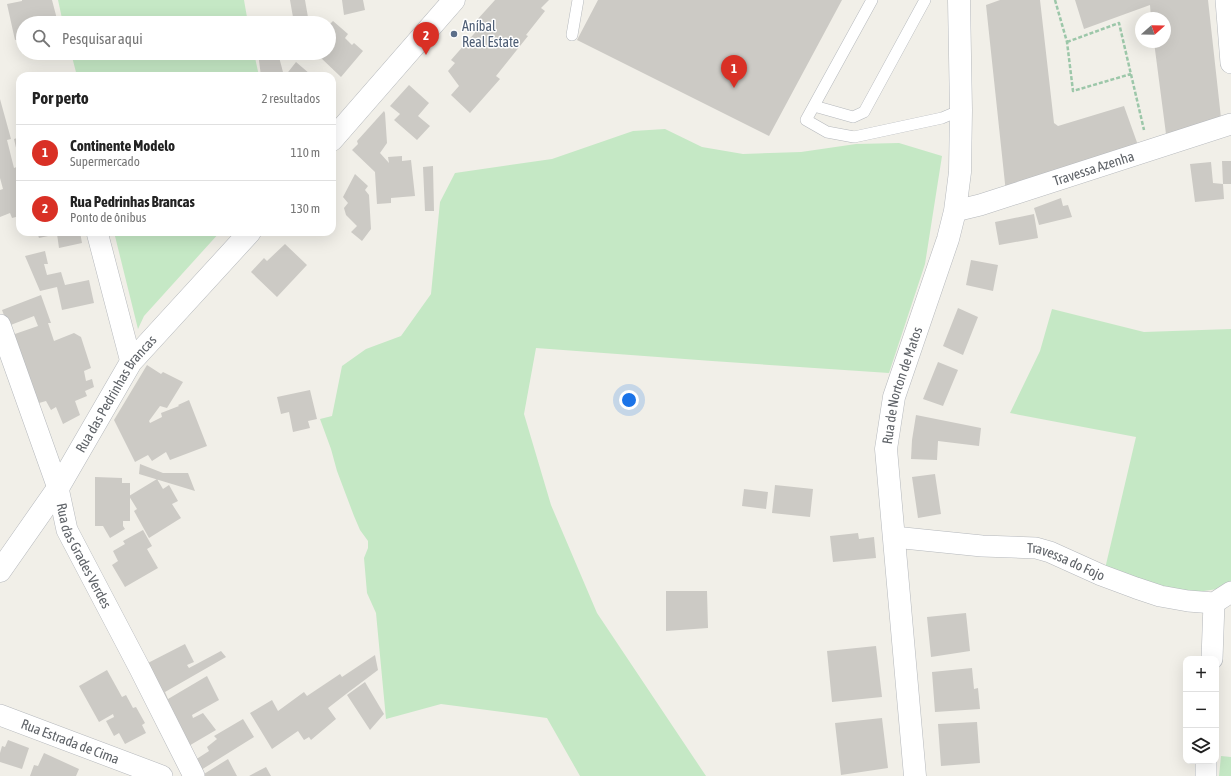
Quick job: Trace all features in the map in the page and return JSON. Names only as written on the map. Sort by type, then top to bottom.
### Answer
[{"type":"street","points":[[336,135],[454,0]]},
{"type":"street","name":"Rua de Norton de Matos","points":[[915,776],[886,449],[894,396],[948,239],[955,211],[960,172],[961,110],[959,0]]},
{"type":"street","points":[[1226,0],[1231,63]]},
{"type":"street","name":"Travessa Azenha","points":[[955,211],[980,205],[1231,124]]},
{"type":"street","points":[[98,236],[131,362]]},
{"type":"street","name":"Rua das Pedrinhas Brancas","points":[[0,571],[58,488],[131,362],[246,236]]},
{"type":"street","name":"Rua das Grades Verdes","points":[[0,325],[58,488],[66,530],[140,669],[194,776]]},
{"type":"street","name":"Travessa do Fojo","points":[[894,537],[982,546],[1036,548],[1050,552],[1101,575],[1160,596],[1188,601],[1223,597]]},
{"type":"street","points":[[1213,656],[1223,597]]},
{"type":"street","name":"Rua Estrada de Cima","points":[[0,716],[162,776]]},
{"type":"street","points":[[1206,764],[1206,776]]},
{"type":"lane","points":[[572,34],[578,0]]},
{"type":"lane","points":[[872,0],[806,120],[827,132],[854,137],[942,118],[961,110]]},
{"type":"lane","points":[[814,106],[853,117],[864,112],[925,0]]},
{"type":"path","points":[[1055,0],[1067,42],[1074,91],[1131,74]]},
{"type":"path","points":[[1067,42],[1119,23],[1148,150]]},
{"type":"green space","points":[[58,0],[244,0],[247,16],[61,16]]},
{"type":"green space","points":[[73,60],[256,60],[258,72],[76,72]]},
{"type":"green space","points":[[665,129],[702,147],[743,154],[801,152],[856,144],[899,143],[942,156],[925,264],[889,373],[536,348],[524,414],[551,505],[597,613],[706,776],[580,776],[547,718],[441,704],[386,719],[376,613],[367,593],[364,558],[368,548],[368,541],[360,530],[354,516],[320,419],[332,416],[342,366],[366,349],[401,336],[431,294],[440,202],[455,173],[552,159],[633,131]]},
{"type":"green space","points":[[115,236],[216,236],[144,316],[138,329]]},
{"type":"green space","points":[[1052,309],[1144,332],[1231,329],[1231,587],[1197,592],[1165,592],[1104,573],[1136,437],[1010,413],[1040,351]]},
{"type":"green space","points":[[1221,756],[1231,757],[1231,776],[1219,776]]},
{"type":"building","points":[[52,0],[56,16],[16,16],[15,40],[7,4],[22,1]]},
{"type":"building","points":[[290,0],[305,0],[308,16],[293,16]]},
{"type":"building","points":[[342,0],[363,0],[365,10],[344,15]]},
{"type":"building","points":[[495,0],[549,0],[541,8],[545,11],[526,35],[528,36],[496,76],[500,79],[470,113],[451,95],[459,86],[448,71],[455,63],[451,60],[480,27],[476,21]]},
{"type":"building","points":[[598,0],[842,0],[769,136],[577,40]]},
{"type":"building","points":[[1000,0],[1040,0],[1054,123],[1058,126],[1124,106],[1139,148],[1006,193],[986,5]]},
{"type":"building","points":[[1075,0],[1208,0],[1221,118],[1166,134],[1155,48],[1171,48],[1171,12],[1151,12],[1150,5],[1084,29]]},
{"type":"building","points":[[336,24],[348,34],[345,38],[352,45],[354,43],[363,51],[341,77],[323,60],[336,60]]},
{"type":"building","points":[[259,60],[280,60],[283,72],[260,72]]},
{"type":"building","points":[[296,62],[308,72],[288,72]]},
{"type":"building","points":[[409,85],[429,103],[418,116],[430,126],[417,140],[394,120],[400,114],[390,106]]},
{"type":"building","points":[[0,99],[11,139],[7,140],[14,168],[16,167],[16,217],[12,218],[10,213],[0,217],[0,190],[3,189],[0,178]]},
{"type":"building","points":[[384,111],[387,143],[380,153],[389,163],[388,157],[402,156],[402,161],[411,160],[415,196],[391,198],[391,203],[377,204],[375,172],[352,150],[358,144],[357,141]]},
{"type":"building","points":[[1222,161],[1231,161],[1231,184],[1223,184]]},
{"type":"building","points":[[1211,162],[1213,183],[1223,184],[1224,199],[1195,202],[1190,164]]},
{"type":"building","points":[[433,166],[434,211],[425,211],[423,167]]},
{"type":"building","points":[[355,174],[368,186],[365,190],[369,195],[371,229],[362,241],[351,232],[357,226],[346,215],[344,208],[348,203],[343,197]]},
{"type":"building","points":[[1061,198],[1063,206],[1068,205],[1072,217],[1039,225],[1034,208]]},
{"type":"building","points":[[1034,214],[1038,238],[999,245],[995,222]]},
{"type":"building","points":[[57,236],[81,236],[82,243],[59,248]]},
{"type":"building","points":[[285,244],[307,265],[277,297],[251,272],[264,258],[267,261]]},
{"type":"building","points":[[45,251],[48,264],[44,264],[47,275],[61,272],[65,285],[89,280],[94,303],[62,310],[57,287],[40,291],[25,256]]},
{"type":"building","points":[[971,260],[998,265],[993,291],[966,285]]},
{"type":"building","points":[[41,295],[51,323],[48,323],[54,341],[74,333],[81,337],[91,368],[84,371],[86,381],[92,379],[94,387],[85,391],[87,396],[75,401],[80,415],[63,424],[56,407],[51,410],[46,401],[39,403],[12,335],[38,326],[34,316],[8,326],[2,310]]},
{"type":"building","points":[[958,308],[978,317],[963,355],[943,346]]},
{"type":"building","points":[[938,362],[958,370],[943,406],[923,399]]},
{"type":"building","points":[[147,365],[161,374],[163,372],[183,382],[167,408],[160,406],[149,421],[150,423],[162,417],[161,413],[179,406],[178,405],[189,400],[207,446],[170,460],[166,452],[152,461],[148,455],[135,462],[114,420]]},
{"type":"building","points":[[310,390],[317,419],[308,421],[310,428],[293,432],[289,412],[281,414],[277,397]]},
{"type":"building","points":[[916,415],[981,428],[979,446],[938,441],[937,460],[911,459]]},
{"type":"building","points":[[140,464],[163,473],[188,473],[195,491],[139,474]]},
{"type":"building","points":[[935,474],[941,514],[918,518],[912,477]]},
{"type":"building","points":[[95,477],[122,478],[122,483],[130,483],[130,521],[123,521],[123,526],[125,529],[110,538],[103,526],[95,526]]},
{"type":"building","points":[[157,479],[163,489],[169,485],[178,501],[172,504],[181,518],[149,538],[134,511],[137,509],[129,496]]},
{"type":"building","points":[[775,485],[813,489],[810,517],[772,513]]},
{"type":"building","points":[[744,489],[768,492],[766,509],[742,506]]},
{"type":"building","points":[[143,530],[152,546],[147,549],[158,568],[125,587],[112,565],[118,561],[113,551],[125,544],[123,541]]},
{"type":"building","points":[[858,533],[859,539],[874,537],[876,558],[833,562],[830,536]]},
{"type":"building","points":[[666,591],[707,591],[708,628],[666,631]]},
{"type":"building","points":[[966,613],[970,651],[931,657],[927,617]]},
{"type":"building","points":[[185,644],[194,662],[187,665],[189,668],[221,651],[226,657],[165,692],[168,699],[207,676],[219,700],[192,715],[193,718],[203,713],[216,730],[187,747],[144,665]]},
{"type":"building","points":[[876,646],[882,697],[832,702],[827,651]]},
{"type":"building","points":[[375,655],[378,670],[328,708],[336,719],[311,740],[309,737],[304,740],[298,731],[272,749],[250,713],[272,700],[278,711],[304,692],[307,696],[340,674],[342,677]]},
{"type":"building","points":[[972,668],[974,689],[978,688],[980,709],[935,712],[932,672]]},
{"type":"building","points":[[107,670],[122,697],[126,695],[133,708],[136,707],[145,723],[142,725],[146,733],[125,744],[119,733],[114,736],[106,721],[114,717],[113,714],[99,722],[79,686]]},
{"type":"building","points":[[365,682],[384,714],[370,730],[347,695]]},
{"type":"building","points":[[882,718],[888,768],[841,775],[835,723]]},
{"type":"building","points":[[243,719],[254,737],[201,770],[195,760],[209,751],[207,747],[217,739],[214,736]]},
{"type":"building","points":[[977,722],[980,763],[941,766],[938,724]]},
{"type":"building","points":[[8,740],[29,748],[22,769],[0,762],[2,746],[5,747]]},
{"type":"building","points":[[44,753],[79,769],[76,776],[30,776],[34,765],[38,766]]},
{"type":"building","points":[[228,759],[237,776],[205,776],[204,774]]},
{"type":"building","points":[[266,767],[271,776],[249,776]]},
{"type":"place","name":"Aníbal Real Estate","points":[[454,34]]},
{"type":"place","name":"Rua Pedrinhas Brancas","points":[[426,55]]},
{"type":"place","name":"Continente Modelo","points":[[734,88]]}]
